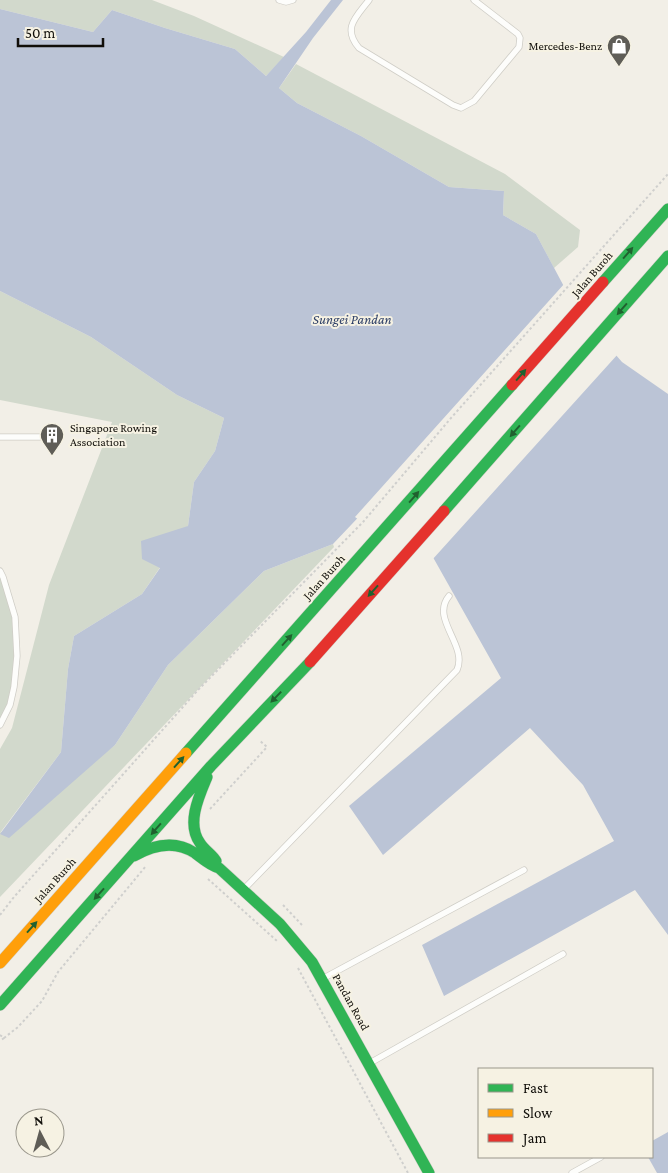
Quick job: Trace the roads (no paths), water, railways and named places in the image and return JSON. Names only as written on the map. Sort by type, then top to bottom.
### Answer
[{"type":"main road","name":"Jalan Buroh","points":[[0,963],[668,209]]},
{"type":"main road","points":[[0,1005],[212,766],[310,662],[406,555],[667,258]]},
{"type":"main road","name":"Pandan Road","points":[[212,766],[197,801],[196,831],[198,841],[215,858],[218,868]]},
{"type":"main road","name":"Pandan Road","points":[[132,858],[151,847],[173,845],[188,850],[210,865],[218,868],[244,889],[300,944],[322,979],[429,1173]]},
{"type":"lane","points":[[279,0],[286,2],[293,0]]},
{"type":"lane","points":[[369,0],[351,28],[351,35],[359,48],[453,106],[461,108],[474,101],[519,47],[520,42],[518,34],[474,0]]},
{"type":"lane","points":[[0,437],[41,436]]},
{"type":"lane","points":[[0,571],[15,617],[16,656],[14,687],[10,705],[0,725]]},
{"type":"lane","points":[[244,889],[457,670],[460,658],[443,612],[444,602],[449,596]]},
{"type":"lane","points":[[322,979],[524,870]]},
{"type":"lane","points":[[368,1064],[563,954]]},
{"type":"lane","points":[[572,1173],[598,1158]]},
{"type":"water","name":"Sungei Pandan","points":[[331,0],[343,0],[313,38],[279,88],[297,103],[361,136],[449,187],[504,191],[503,215],[536,234],[576,309],[622,362],[668,394],[668,935],[635,890],[444,996],[422,945],[614,841],[583,785],[530,728],[383,855],[349,806],[501,678],[403,504],[370,505],[333,544],[264,571],[168,665],[115,745],[9,838],[0,834],[61,752],[68,669],[74,636],[142,594],[160,568],[142,559],[141,541],[188,526],[194,482],[215,451],[224,418],[177,395],[91,337],[0,291],[0,9],[93,32],[112,10],[235,49],[266,76],[306,32]]},
{"type":"water","points":[[668,1132],[668,1173],[657,1173],[649,1158],[653,1158],[653,1140]]},
{"type":"place","name":"Mercedes-Benz","points":[[619,67]]},
{"type":"place","name":"Singapore Rowing Association","points":[[52,456]]}]
